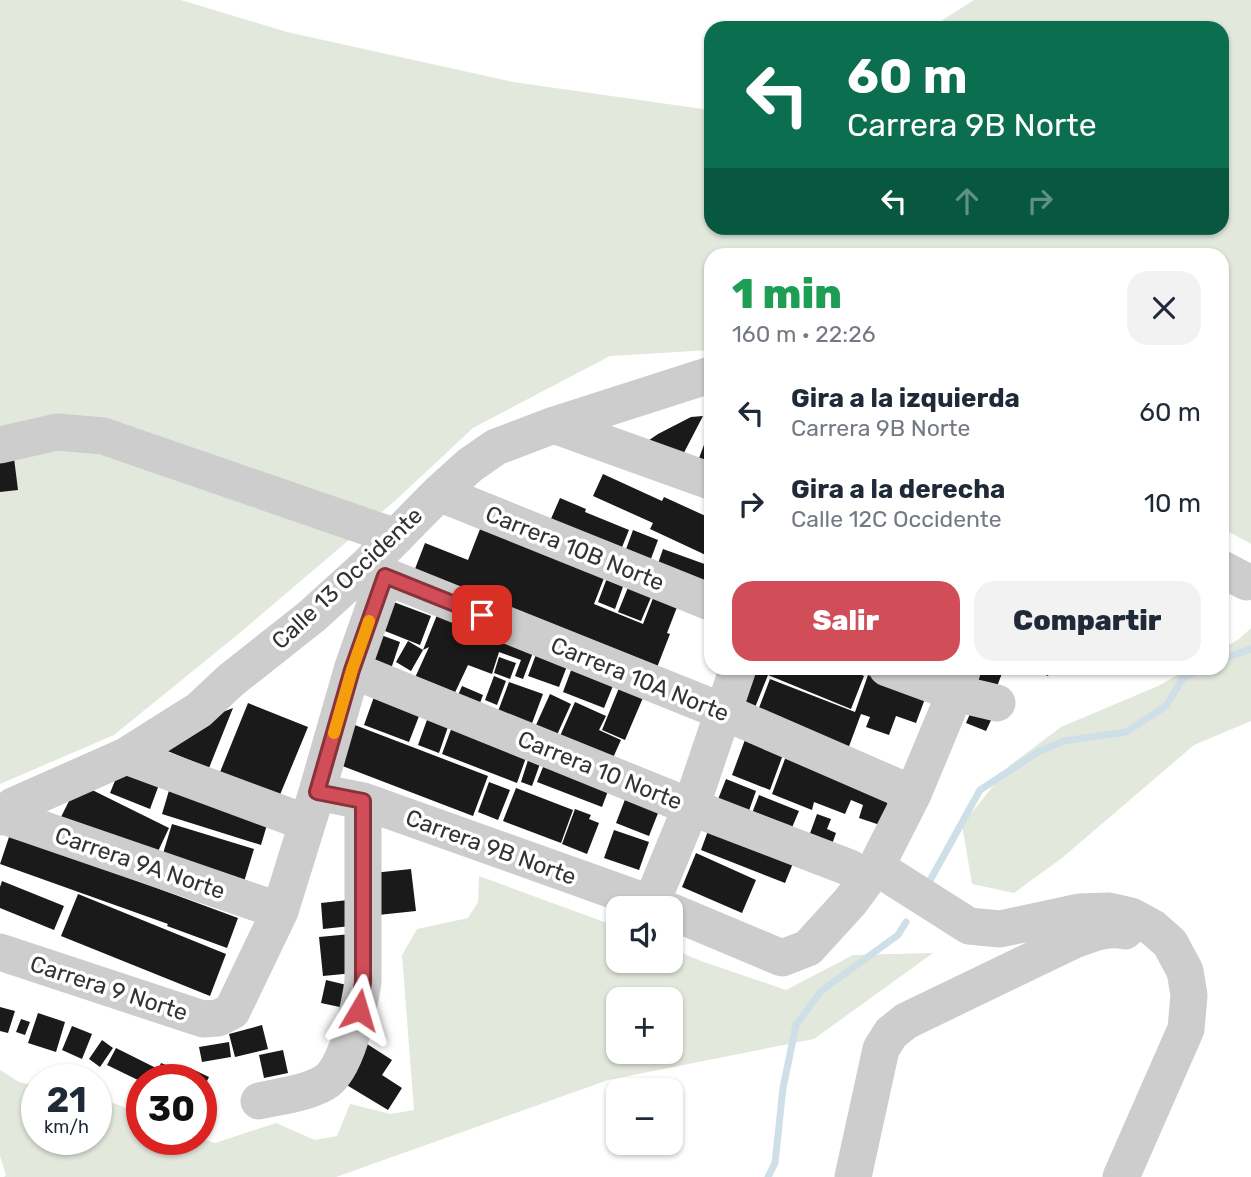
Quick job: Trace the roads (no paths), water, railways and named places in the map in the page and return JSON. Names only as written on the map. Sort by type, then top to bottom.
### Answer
[{"type":"street","name":"Calle 13 Occidente","points":[[0,816],[13,806],[126,756],[199,709],[231,680],[313,616],[376,571],[396,537],[470,465],[496,447],[554,425],[704,377]]},
{"type":"street","points":[[554,425],[704,479]]},
{"type":"street","points":[[0,445],[57,432],[103,436],[396,537]]},
{"type":"street","name":"Carrera 10B Norte","points":[[439,493],[704,600]]},
{"type":"street","points":[[280,911],[357,654],[376,571]]},
{"type":"street","name":"Carrera 10A Norte","points":[[376,571],[723,712],[913,794]]},
{"type":"street","name":"Carrera 10 Norte","points":[[313,616],[357,654],[691,807],[862,868],[969,926],[1000,929],[1079,912],[1109,911],[1131,916],[1153,928],[1170,943]]},
{"type":"street","points":[[665,896],[736,675]]},
{"type":"street","points":[[926,675],[959,681],[997,702]]},
{"type":"street","points":[[862,868],[913,794],[959,681]]},
{"type":"street","name":"Carrera 9B Norte","points":[[126,756],[312,807],[363,801],[628,896]]},
{"type":"street","points":[[260,1101],[299,1093],[326,1082],[339,1066],[353,1031],[363,982],[363,801]]},
{"type":"street","name":"Carrera 9A Norte","points":[[0,816],[280,911]]},
{"type":"street","name":"Carrera 9B Norte","points":[[683,917],[782,958],[808,948],[850,902],[862,868]]},
{"type":"street","name":"Carrera 9 Norte","points":[[0,952],[203,1019],[218,1018],[232,1012],[280,911]]},
{"type":"street","points":[[853,1177],[881,1049],[891,1033],[906,1021],[1074,940],[1098,931],[1116,929],[1170,943],[1185,971],[1189,995],[1186,1028],[1121,1177]]},
{"type":"waterway","points":[[1229,657],[1251,649]]},
{"type":"waterway","points":[[928,884],[980,790],[1038,752],[1064,741],[1126,732],[1166,706],[1183,678],[1189,675]]},
{"type":"waterway","points":[[768,1177],[775,1163],[783,1088],[796,1025],[821,991],[898,935],[906,922]]}]
